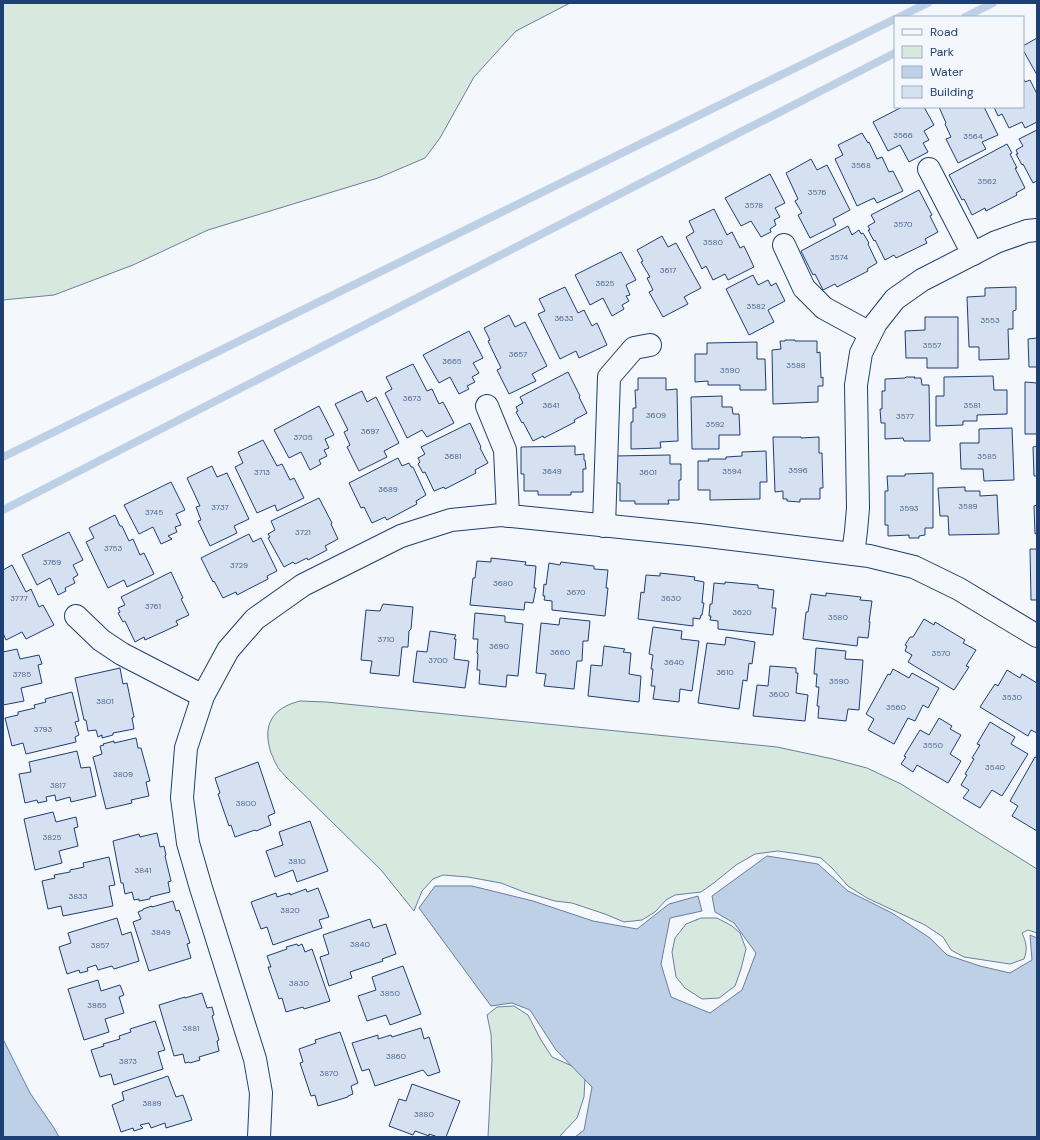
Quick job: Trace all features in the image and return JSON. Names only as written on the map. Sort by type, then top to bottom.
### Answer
[{"type":"lane","points":[[929,169],[973,254]]},
{"type":"lane","points":[[853,554],[858,508],[856,385],[861,353],[870,333],[876,323],[895,300],[922,280],[996,242],[1027,231],[1037,230]]},
{"type":"lane","points":[[784,245],[804,288],[824,308],[870,333]]},
{"type":"lane","points":[[604,526],[609,377],[634,348],[650,345]]},
{"type":"lane","points":[[487,406],[505,450],[508,516]]},
{"type":"lane","points":[[259,1137],[261,1093],[255,1060],[188,843],[182,798],[186,748],[203,696],[228,650],[255,620],[303,584],[401,536],[451,520],[500,515],[699,535],[869,556],[914,567],[959,589],[1037,636]]},
{"type":"lane","points":[[76,616],[101,640],[122,654],[203,696]]},
{"type":"green space","points":[[3,3],[570,3],[516,31],[474,77],[440,138],[425,158],[378,178],[208,230],[133,265],[54,295],[3,300]]},
{"type":"green space","points":[[300,701],[326,702],[777,747],[867,768],[901,784],[1037,869],[1037,933],[1028,930],[1022,933],[1026,946],[1024,959],[1010,964],[964,957],[951,950],[943,937],[925,925],[867,898],[848,886],[821,858],[778,851],[755,854],[736,865],[701,892],[675,895],[666,900],[655,912],[642,920],[624,922],[572,903],[555,901],[524,892],[501,883],[468,877],[443,875],[433,879],[422,891],[414,911],[381,870],[286,777],[277,766],[271,753],[269,743],[269,726],[276,713],[282,708]]},
{"type":"green space","points":[[701,918],[717,918],[732,926],[740,933],[746,949],[735,986],[719,998],[702,999],[685,988],[676,977],[672,952],[675,938],[686,924]]},
{"type":"green space","points":[[514,1006],[528,1015],[552,1057],[574,1067],[585,1078],[584,1097],[577,1118],[559,1137],[488,1137],[492,1060],[491,1034],[487,1015],[497,1007]]},
{"type":"water","points":[[767,856],[818,864],[848,891],[892,913],[930,938],[947,955],[980,966],[1010,973],[1032,960],[1030,935],[1037,938],[1037,1137],[575,1137],[584,1130],[592,1087],[556,1050],[530,1010],[512,1003],[491,1006],[419,908],[435,886],[472,886],[533,901],[593,921],[637,929],[669,904],[698,896],[702,911],[670,918],[661,964],[671,997],[710,1013],[742,990],[756,953],[734,923],[715,912],[712,896]]},
{"type":"water","points":[[3,1039],[30,1093],[59,1137],[3,1137]]},
{"type":"building","points":[[1037,38],[1037,75],[1024,52],[1024,45]]},
{"type":"building","points":[[1024,80],[1025,82],[1030,80],[1037,94],[1037,122],[1025,128],[1022,122],[1009,128],[1002,114],[998,116],[994,108],[1024,108]]},
{"type":"building","points":[[900,108],[925,108],[934,125],[924,131],[929,140],[923,143],[928,152],[909,162],[900,145],[888,151],[873,122]]},
{"type":"building","points":[[939,108],[984,108],[998,135],[982,142],[986,149],[958,163],[946,139],[951,137],[945,124],[946,123]]},
{"type":"building","points":[[1037,130],[1037,181],[1033,183],[1016,154],[1018,154],[1016,150],[1023,146],[1019,139]]},
{"type":"building","points":[[862,133],[868,143],[869,142],[877,159],[882,157],[889,172],[893,171],[903,191],[877,203],[874,198],[857,206],[835,159],[843,155],[838,145]]},
{"type":"building","points":[[1007,144],[1017,168],[1015,168],[1025,188],[1016,193],[1017,195],[986,211],[985,208],[972,215],[949,175]]},
{"type":"building","points":[[811,159],[817,170],[827,165],[850,210],[833,219],[836,225],[810,238],[798,215],[802,213],[795,201],[798,199],[786,173]]},
{"type":"building","points":[[770,174],[785,203],[775,208],[780,217],[774,220],[776,225],[770,229],[771,232],[761,237],[751,221],[741,226],[725,198]]},
{"type":"building","points":[[919,190],[932,215],[930,216],[938,232],[925,239],[927,243],[896,258],[894,255],[885,260],[868,230],[870,230],[868,226],[875,222],[871,215]]},
{"type":"building","points":[[714,209],[727,235],[732,232],[740,248],[744,246],[754,267],[728,280],[725,274],[713,280],[706,266],[702,269],[686,237],[694,232],[689,221]]},
{"type":"building","points":[[848,226],[852,235],[859,230],[861,234],[863,233],[869,243],[868,244],[877,263],[867,269],[868,271],[837,287],[835,284],[823,290],[815,274],[813,275],[801,251]]},
{"type":"building","points":[[662,236],[668,247],[676,243],[701,288],[684,297],[688,304],[663,317],[649,292],[653,290],[647,278],[650,277],[641,262],[643,261],[637,250]]},
{"type":"building","points":[[621,252],[636,280],[626,285],[630,295],[626,296],[629,301],[622,305],[624,309],[612,316],[603,298],[590,305],[575,275]]},
{"type":"building","points":[[753,275],[758,285],[768,280],[771,286],[776,283],[785,301],[768,310],[774,322],[749,335],[726,289]]},
{"type":"building","points":[[565,287],[578,313],[584,310],[592,326],[597,323],[607,345],[579,358],[576,351],[560,359],[538,314],[545,311],[539,299]]},
{"type":"building","points":[[1016,287],[1016,310],[1013,311],[1013,329],[1008,329],[1009,359],[979,360],[979,347],[969,347],[967,297],[985,296],[985,288]]},
{"type":"building","points":[[509,315],[515,327],[525,322],[547,366],[532,374],[536,381],[509,394],[497,370],[501,368],[488,341],[490,340],[484,328]]},
{"type":"building","points":[[925,317],[958,317],[958,368],[927,368],[927,358],[906,358],[905,331],[925,330]]},
{"type":"building","points":[[469,331],[483,358],[473,363],[479,373],[472,377],[475,382],[467,386],[469,389],[459,394],[450,377],[439,383],[423,355]]},
{"type":"building","points":[[1037,338],[1037,367],[1029,367],[1028,339]]},
{"type":"building","points":[[780,341],[817,341],[817,353],[820,352],[821,378],[823,377],[823,386],[818,386],[818,402],[773,404],[772,350],[781,349]]},
{"type":"building","points":[[757,342],[757,359],[765,359],[766,390],[740,390],[740,385],[708,385],[708,381],[695,382],[695,354],[707,354],[707,343]]},
{"type":"building","points":[[413,364],[427,391],[432,389],[439,404],[443,402],[454,423],[427,437],[422,430],[407,438],[385,393],[392,389],[386,377]]},
{"type":"building","points":[[568,372],[587,413],[574,420],[575,422],[544,438],[543,436],[533,441],[516,412],[518,411],[516,407],[523,403],[520,397]]},
{"type":"building","points":[[993,376],[994,390],[1007,390],[1007,414],[977,415],[977,421],[963,421],[963,425],[936,426],[936,396],[944,396],[944,377]]},
{"type":"building","points":[[906,377],[921,378],[922,385],[929,385],[930,441],[904,441],[903,438],[885,439],[885,423],[881,423],[880,409],[882,409],[882,391],[885,391],[885,379]]},
{"type":"building","points":[[638,378],[666,378],[666,390],[677,389],[678,441],[660,442],[661,448],[631,449],[631,422],[633,422],[633,408],[636,408],[635,390],[638,390]]},
{"type":"building","points":[[1025,382],[1037,383],[1037,434],[1025,434]]},
{"type":"building","points":[[362,391],[367,402],[376,397],[399,443],[384,451],[387,457],[359,471],[347,447],[350,445],[344,432],[348,430],[335,404]]},
{"type":"building","points":[[722,396],[722,407],[732,407],[733,414],[739,414],[740,435],[719,435],[719,449],[692,449],[691,397]]},
{"type":"building","points":[[319,406],[334,435],[325,439],[329,448],[324,450],[327,456],[319,460],[321,464],[310,470],[301,452],[289,458],[274,430]]},
{"type":"building","points":[[470,423],[488,463],[475,470],[476,473],[445,489],[444,487],[434,491],[425,472],[423,473],[418,464],[420,462],[418,458],[425,454],[421,447]]},
{"type":"building","points":[[1012,428],[1014,480],[984,481],[983,469],[961,469],[960,443],[979,443],[979,429]]},
{"type":"building","points":[[773,437],[819,437],[819,453],[822,453],[823,488],[820,488],[820,499],[800,499],[800,502],[787,501],[787,499],[783,499],[783,491],[775,492]]},
{"type":"building","points":[[263,440],[277,466],[282,464],[290,480],[294,478],[304,498],[277,511],[275,505],[257,513],[235,467],[243,463],[238,452]]},
{"type":"building","points":[[575,446],[575,455],[584,454],[586,469],[583,469],[583,492],[571,492],[571,495],[538,495],[538,491],[524,491],[524,474],[521,474],[521,447]]},
{"type":"building","points":[[1037,446],[1037,476],[1034,476],[1033,447]]},
{"type":"building","points":[[766,451],[767,482],[760,482],[760,499],[710,500],[710,490],[698,490],[698,461],[709,461],[708,459],[726,459],[726,457],[742,456],[742,452]]},
{"type":"building","points":[[670,455],[670,464],[681,464],[679,500],[668,500],[669,504],[635,504],[635,501],[620,501],[620,483],[616,483],[615,456]]},
{"type":"building","points":[[398,458],[402,466],[409,463],[411,467],[413,467],[426,495],[416,501],[417,504],[387,520],[385,517],[372,523],[364,507],[361,508],[349,483]]},
{"type":"building","points":[[212,466],[217,477],[227,473],[249,519],[234,526],[237,533],[210,546],[198,521],[201,520],[196,507],[200,506],[187,478]]},
{"type":"building","points":[[933,473],[933,528],[925,528],[925,535],[919,536],[919,538],[909,538],[909,535],[888,536],[888,525],[885,525],[885,491],[888,491],[887,476]]},
{"type":"building","points":[[171,482],[185,510],[176,514],[181,525],[175,527],[177,532],[168,536],[172,539],[161,544],[153,527],[139,534],[124,505]]},
{"type":"building","points":[[965,487],[965,491],[980,491],[980,496],[997,495],[999,534],[949,535],[948,516],[940,516],[938,488]]},
{"type":"building","points":[[319,498],[332,523],[331,524],[338,539],[325,546],[327,550],[308,560],[307,558],[295,564],[293,562],[284,567],[268,538],[270,537],[268,534],[275,530],[271,521]]},
{"type":"building","points":[[1037,505],[1037,533],[1035,534],[1034,506]]},
{"type":"building","points":[[115,515],[129,541],[133,539],[140,555],[144,553],[154,574],[127,587],[124,580],[108,588],[86,542],[94,538],[89,528]]},
{"type":"building","points":[[69,532],[83,560],[73,565],[78,575],[73,578],[75,583],[65,588],[66,591],[58,595],[50,578],[37,585],[22,555]]},
{"type":"building","points":[[249,534],[253,542],[261,538],[277,571],[267,576],[268,579],[237,595],[236,592],[223,598],[201,558]]},
{"type":"building","points":[[1030,549],[1037,549],[1037,600],[1031,600]]},
{"type":"building","points":[[491,558],[526,562],[525,565],[536,566],[534,588],[536,588],[533,603],[525,602],[524,610],[470,605],[473,578],[475,578],[477,561],[491,562]]},
{"type":"building","points":[[561,562],[594,566],[594,569],[608,570],[605,616],[552,610],[552,601],[544,600],[544,584],[546,585],[549,563],[560,565]]},
{"type":"building","points":[[12,565],[26,592],[31,589],[39,607],[43,605],[54,625],[26,639],[22,632],[6,640],[3,633],[3,570]]},
{"type":"building","points":[[171,572],[183,598],[181,599],[189,615],[176,621],[178,625],[145,640],[144,637],[135,642],[125,621],[123,622],[118,613],[120,612],[118,608],[125,605],[121,597]]},
{"type":"building","points":[[660,573],[695,577],[694,580],[704,582],[702,603],[704,603],[702,615],[700,619],[693,618],[693,626],[638,619],[641,592],[644,593],[646,575],[660,576]]},
{"type":"building","points":[[725,582],[758,585],[758,588],[774,590],[772,608],[776,608],[773,635],[718,629],[718,621],[710,620],[710,604],[712,604],[714,583],[725,584]]},
{"type":"building","points":[[826,593],[861,597],[860,600],[872,601],[868,638],[858,637],[857,646],[803,639],[806,612],[808,612],[811,594],[826,596]]},
{"type":"building","points":[[383,604],[413,607],[408,647],[402,647],[399,676],[370,673],[372,661],[361,660],[366,610],[380,611]]},
{"type":"building","points":[[475,613],[505,616],[505,622],[523,624],[518,676],[507,675],[506,687],[479,684],[480,670],[477,670],[478,639],[473,639]]},
{"type":"building","points":[[560,618],[590,621],[588,641],[583,641],[582,661],[577,661],[574,689],[544,686],[546,674],[536,673],[541,623],[559,625]]},
{"type":"building","points":[[924,619],[934,625],[935,622],[965,640],[963,643],[976,650],[966,666],[969,667],[954,690],[908,662],[912,655],[905,651],[907,646],[905,645],[910,637],[913,637]]},
{"type":"building","points":[[653,627],[682,631],[681,639],[699,641],[692,691],[680,689],[679,702],[653,699],[655,686],[651,686],[653,669],[651,669],[653,655],[649,654]]},
{"type":"building","points":[[430,631],[456,635],[454,639],[456,639],[454,659],[469,661],[465,688],[413,682],[417,651],[427,652]]},
{"type":"building","points":[[726,637],[755,642],[752,664],[749,663],[747,681],[743,680],[739,709],[698,703],[707,643],[725,645]]},
{"type":"building","points":[[604,646],[625,649],[623,652],[631,653],[629,674],[641,676],[639,702],[588,696],[591,665],[602,666]]},
{"type":"building","points":[[816,648],[846,651],[845,659],[863,660],[859,710],[848,709],[846,721],[818,718],[819,706],[817,706],[819,687],[816,687],[817,674],[814,674]]},
{"type":"building","points":[[17,649],[20,659],[39,655],[42,664],[38,665],[42,683],[21,688],[24,701],[3,705],[3,652]]},
{"type":"building","points":[[770,666],[796,668],[796,673],[798,673],[796,693],[808,695],[805,721],[753,716],[757,685],[768,686]]},
{"type":"building","points":[[120,668],[123,684],[127,683],[134,717],[132,718],[134,729],[113,733],[113,735],[102,738],[102,735],[98,737],[96,730],[88,731],[86,720],[84,720],[75,678]]},
{"type":"building","points":[[893,669],[909,678],[912,673],[939,688],[928,708],[923,705],[915,721],[908,718],[894,744],[868,730],[874,719],[866,714],[888,674],[890,675]]},
{"type":"building","points":[[1007,670],[1020,678],[1022,674],[1037,683],[1037,733],[1031,730],[1028,736],[980,707],[995,684],[998,686]]},
{"type":"building","points":[[72,692],[79,721],[75,722],[79,735],[75,737],[76,742],[26,754],[23,743],[12,746],[5,718],[18,715],[18,712],[35,708],[34,705],[46,702],[45,699]]},
{"type":"building","points":[[939,718],[952,726],[950,729],[961,735],[950,754],[961,761],[948,783],[917,765],[913,772],[901,764],[906,757],[904,756],[920,730],[929,735]]},
{"type":"building","points":[[990,722],[1015,737],[1011,744],[1028,754],[1002,796],[992,790],[980,808],[963,798],[969,790],[961,785],[967,775],[965,774],[974,759],[972,758],[980,745],[977,744]]},
{"type":"building","points":[[136,738],[138,748],[141,748],[150,781],[146,782],[149,796],[131,800],[132,803],[106,809],[93,757],[102,754],[100,746],[104,745],[103,744]]},
{"type":"building","points":[[77,751],[81,768],[90,767],[96,796],[71,802],[70,797],[56,801],[55,795],[46,797],[47,801],[38,803],[37,800],[25,803],[19,774],[31,772],[29,762]]},
{"type":"building","points":[[1035,757],[1037,758],[1037,831],[1012,816],[1018,806],[1010,801]]},
{"type":"building","points":[[258,762],[275,813],[268,816],[271,825],[235,837],[231,825],[229,826],[218,794],[220,793],[215,778]]},
{"type":"building","points":[[53,812],[56,822],[76,817],[78,827],[74,828],[78,846],[59,851],[62,863],[35,870],[24,819]]},
{"type":"building","points":[[310,821],[328,871],[297,882],[293,870],[275,877],[266,851],[283,845],[279,832]]},
{"type":"building","points":[[157,833],[160,847],[164,846],[166,855],[171,881],[168,882],[170,892],[150,897],[150,899],[139,901],[139,899],[134,900],[132,892],[125,894],[123,883],[121,883],[113,841],[139,834],[140,837]]},
{"type":"building","points":[[109,857],[115,885],[109,886],[113,906],[63,916],[61,906],[48,909],[42,881],[55,878],[54,875],[70,872],[70,870],[84,867],[83,863]]},
{"type":"building","points":[[318,888],[329,917],[319,920],[322,928],[273,945],[267,927],[261,929],[251,902],[276,893],[277,897],[290,893],[290,895],[306,889],[307,892]]},
{"type":"building","points":[[173,901],[176,911],[179,910],[190,943],[187,944],[191,958],[149,971],[133,922],[141,919],[138,912],[143,909]]},
{"type":"building","points":[[117,918],[122,935],[131,932],[139,961],[114,969],[112,966],[98,970],[96,965],[87,968],[88,971],[80,973],[79,970],[67,974],[59,947],[71,943],[68,933]]},
{"type":"building","points":[[370,919],[373,928],[386,924],[396,954],[382,959],[383,961],[350,972],[352,978],[329,986],[320,957],[329,954],[323,935]]},
{"type":"building","points":[[297,944],[298,946],[302,944],[305,952],[312,949],[330,1001],[304,1009],[303,1007],[286,1012],[282,998],[279,999],[268,967],[271,967],[267,956],[287,949],[286,947]]},
{"type":"building","points":[[403,966],[421,1014],[390,1025],[386,1015],[367,1021],[358,996],[376,990],[372,977]]},
{"type":"building","points":[[98,980],[101,991],[120,985],[124,995],[119,997],[124,1013],[105,1019],[109,1032],[84,1040],[68,989]]},
{"type":"building","points":[[202,993],[207,1008],[212,1007],[214,1015],[212,1016],[219,1040],[217,1041],[219,1051],[199,1057],[200,1060],[185,1063],[183,1054],[174,1056],[159,1005]]},
{"type":"building","points":[[155,1021],[165,1050],[158,1052],[163,1069],[114,1085],[111,1074],[100,1077],[91,1050],[104,1046],[103,1044],[120,1039],[119,1036],[131,1032],[130,1029]]},
{"type":"building","points":[[421,1028],[424,1039],[429,1037],[440,1072],[428,1076],[423,1070],[375,1086],[369,1069],[362,1071],[352,1043],[378,1035],[378,1039],[391,1035],[392,1037]]},
{"type":"building","points":[[340,1032],[358,1083],[351,1086],[353,1094],[348,1097],[318,1106],[315,1095],[311,1096],[300,1063],[303,1062],[299,1049],[316,1043],[315,1040]]},
{"type":"building","points":[[168,1076],[176,1097],[183,1095],[192,1120],[166,1128],[165,1123],[151,1128],[149,1123],[140,1125],[143,1128],[134,1131],[133,1128],[121,1132],[112,1105],[124,1100],[122,1092]]},
{"type":"building","points":[[412,1084],[460,1101],[446,1137],[438,1137],[429,1134],[429,1136],[415,1131],[413,1135],[389,1126],[399,1099],[406,1101]]},
{"type":"waterway","points":[[901,16],[928,3]]},
{"type":"waterway","points":[[967,16],[993,3]]},
{"type":"waterway","points":[[3,457],[894,19]]},
{"type":"waterway","points":[[3,510],[894,54]]}]
